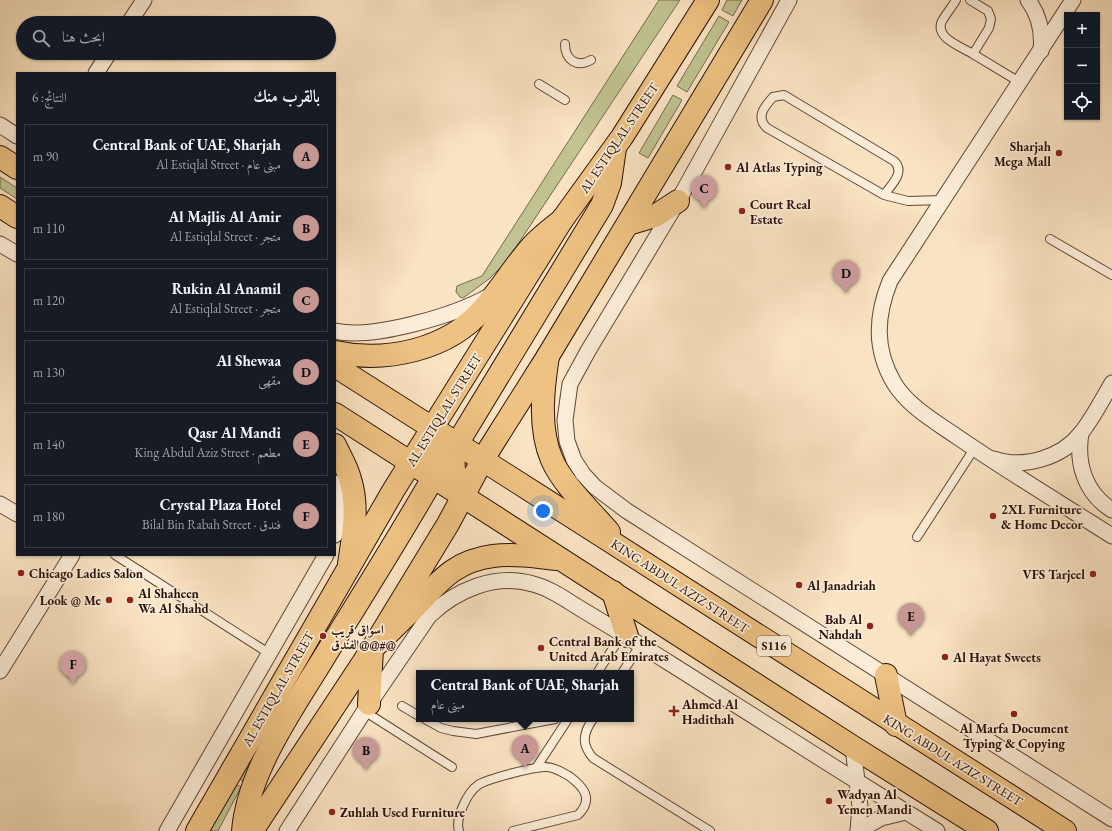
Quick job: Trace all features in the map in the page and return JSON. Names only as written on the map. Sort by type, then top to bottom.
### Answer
[{"type":"main road","name":"AL ESTIQLAL STREET","points":[[197,831],[349,564],[410,463],[562,220],[615,148],[708,0]]},
{"type":"main road","points":[[252,831],[372,649],[448,524],[483,459],[548,356],[762,0]]},
{"type":"main road","points":[[462,497],[454,473],[454,452],[457,444],[602,205],[610,183],[615,148]]},
{"type":"main road","points":[[0,157],[16,167]]},
{"type":"main road","points":[[628,224],[655,216],[678,201]]},
{"type":"main road","points":[[0,206],[16,216]]},
{"type":"main road","points":[[336,352],[355,355],[384,356],[427,346],[447,337],[466,325],[483,310],[533,245],[562,220]]},
{"type":"main road","points":[[548,356],[543,396],[546,445],[552,461],[578,497],[627,552]]},
{"type":"main road","name":"KING ABDUL AZIZ STREET","points":[[336,367],[483,459],[896,725],[1065,831]]},
{"type":"main road","points":[[336,415],[462,497],[987,831]]},
{"type":"main road","points":[[243,831],[249,798],[260,768],[300,697],[433,478],[437,453],[432,428]]},
{"type":"main road","points":[[336,447],[350,480],[354,498],[355,517],[349,564]]},
{"type":"main road","points":[[367,707],[372,649],[442,578],[459,566],[478,559],[508,555],[561,560]]},
{"type":"main road","points":[[613,592],[630,638]]},
{"type":"main road","points":[[886,675],[896,725]]},
{"type":"street","points":[[134,16],[144,0]]},
{"type":"street","points":[[790,0],[678,201],[588,351],[570,384],[565,420],[567,441],[574,460],[583,474],[595,487],[611,499],[1112,820]]},
{"type":"street","points":[[1028,0],[1035,9],[1040,23],[1042,38],[1040,53]]},
{"type":"street","points":[[1073,0],[1021,83],[890,281],[881,308],[879,322],[880,344],[885,364],[908,400],[978,451],[1112,536]]},
{"type":"street","points":[[97,72],[104,60]]},
{"type":"street","points":[[0,125],[16,135]]},
{"type":"street","points":[[0,244],[16,253]]},
{"type":"street","points":[[336,331],[358,333],[378,332],[458,311],[497,291]]},
{"type":"street","points":[[978,451],[997,460],[1029,462],[1057,453],[1068,446],[1081,434],[1112,383]]},
{"type":"street","points":[[1081,434],[1078,448],[1084,478],[1092,493],[1104,505],[1112,510]]},
{"type":"street","points":[[336,487],[339,499],[339,516],[336,530]]},
{"type":"street","points":[[0,504],[16,513]]},
{"type":"street","points":[[0,671],[71,556]]},
{"type":"street","name":"AL ESTIQLAL STREET","points":[[167,831],[325,556]]},
{"type":"street","points":[[287,831],[367,707],[429,616],[454,596],[483,584],[500,581],[533,583],[548,589],[630,638],[937,831]]},
{"type":"street","points":[[853,747],[860,806],[858,831]]},
{"type":"street","points":[[1097,810],[1112,806]]},
{"type":"street","points":[[858,831],[881,818],[906,812]]},
{"type":"lane","points":[[956,0],[943,20],[941,30],[944,36],[1021,83]]},
{"type":"lane","points":[[970,0],[988,11],[991,19],[989,28],[973,54]]},
{"type":"lane","points":[[565,44],[565,51],[572,61],[578,64],[591,60]]},
{"type":"lane","points":[[539,84],[565,100]]},
{"type":"lane","points":[[884,195],[899,173],[898,166],[894,161],[784,95],[773,96],[762,113],[762,121],[767,128],[884,195],[908,201],[944,200]]},
{"type":"lane","points":[[1050,239],[1112,275]]},
{"type":"lane","points":[[917,537],[978,451]]},
{"type":"lane","points":[[117,556],[270,654]]},
{"type":"lane","points":[[600,670],[630,638]]},
{"type":"lane","points":[[623,670],[630,638]]},
{"type":"lane","points":[[402,706],[416,714]]},
{"type":"lane","points":[[367,707],[452,767]]},
{"type":"lane","points":[[430,722],[453,732],[476,734],[539,722]]},
{"type":"lane","points":[[536,768],[566,722]]},
{"type":"lane","points":[[591,722],[585,733],[584,740],[585,747],[593,758],[710,831]]},
{"type":"lane","points":[[459,831],[458,819],[460,813],[472,792],[478,785],[536,768],[552,767],[576,782],[585,791],[586,804],[578,815],[572,818],[538,824],[513,831]]},
{"type":"green space","points":[[659,0],[680,0],[506,262],[489,279],[463,298],[460,297],[456,292],[457,286],[482,276]]},
{"type":"green space","points":[[727,0],[742,0],[733,16],[722,10]]},
{"type":"green space","points":[[719,16],[729,22],[687,92],[677,86]]},
{"type":"green space","points":[[673,95],[682,100],[648,158],[639,153]]},
{"type":"green space","points":[[0,177],[16,187],[16,198],[0,188]]},
{"type":"green space","points":[[255,747],[260,750],[243,781],[237,778]]},
{"type":"green space","points":[[234,783],[241,787],[218,831],[209,831]]},
{"type":"place","name":"Sharjah Mega Mall","points":[[1059,153]]},
{"type":"place","name":"Al Atlas Typing","points":[[728,167]]},
{"type":"place","name":"Rukin Al Anamil","points":[[704,208]]},
{"type":"place","name":"Court Real Estate","points":[[742,211]]},
{"type":"place","name":"Al Shewaa","points":[[846,293]]},
{"type":"place","name":"2XL Furniture & Home Decor","points":[[993,516]]},
{"type":"place","name":"Chicago Ladies Salon","points":[[21,573]]},
{"type":"place","name":"VFS Tarjeel","points":[[1093,574]]},
{"type":"place","name":"Al Janadriah","points":[[799,585]]},
{"type":"place","name":"Look @ Me","points":[[109,600]]},
{"type":"place","name":"Al Shaheen Wa Al Shahd","points":[[130,600]]},
{"type":"place","name":"Bab Al Nahdah","points":[[870,626]]},
{"type":"place","name":"اسواق قريب الفندق@@#@","points":[[323,636]]},
{"type":"place","name":"Qasr Al Mandi","points":[[911,636]]},
{"type":"place","name":"Central Bank of the United Arab Emirates","points":[[541,648]]},
{"type":"place","name":"Al Hayat Sweets","points":[[945,657]]},
{"type":"place","name":"Crystal Plaza Hotel","points":[[73,684]]},
{"type":"place","name":"Ahmed Al Hadithah","points":[[674,711]]},
{"type":"place","name":"Al Marfa Document Typing & Copying","points":[[1014,714]]},
{"type":"place","name":"Central Bank of UAE, Sharjah","points":[[525,768]]},
{"type":"place","name":"Al Majlis Al Amir","points":[[366,770]]},
{"type":"place","name":"Wadyan Al Yemen Mandi","points":[[829,801]]},
{"type":"place","name":"Zuhlah Used Furniture","points":[[332,812]]}]
